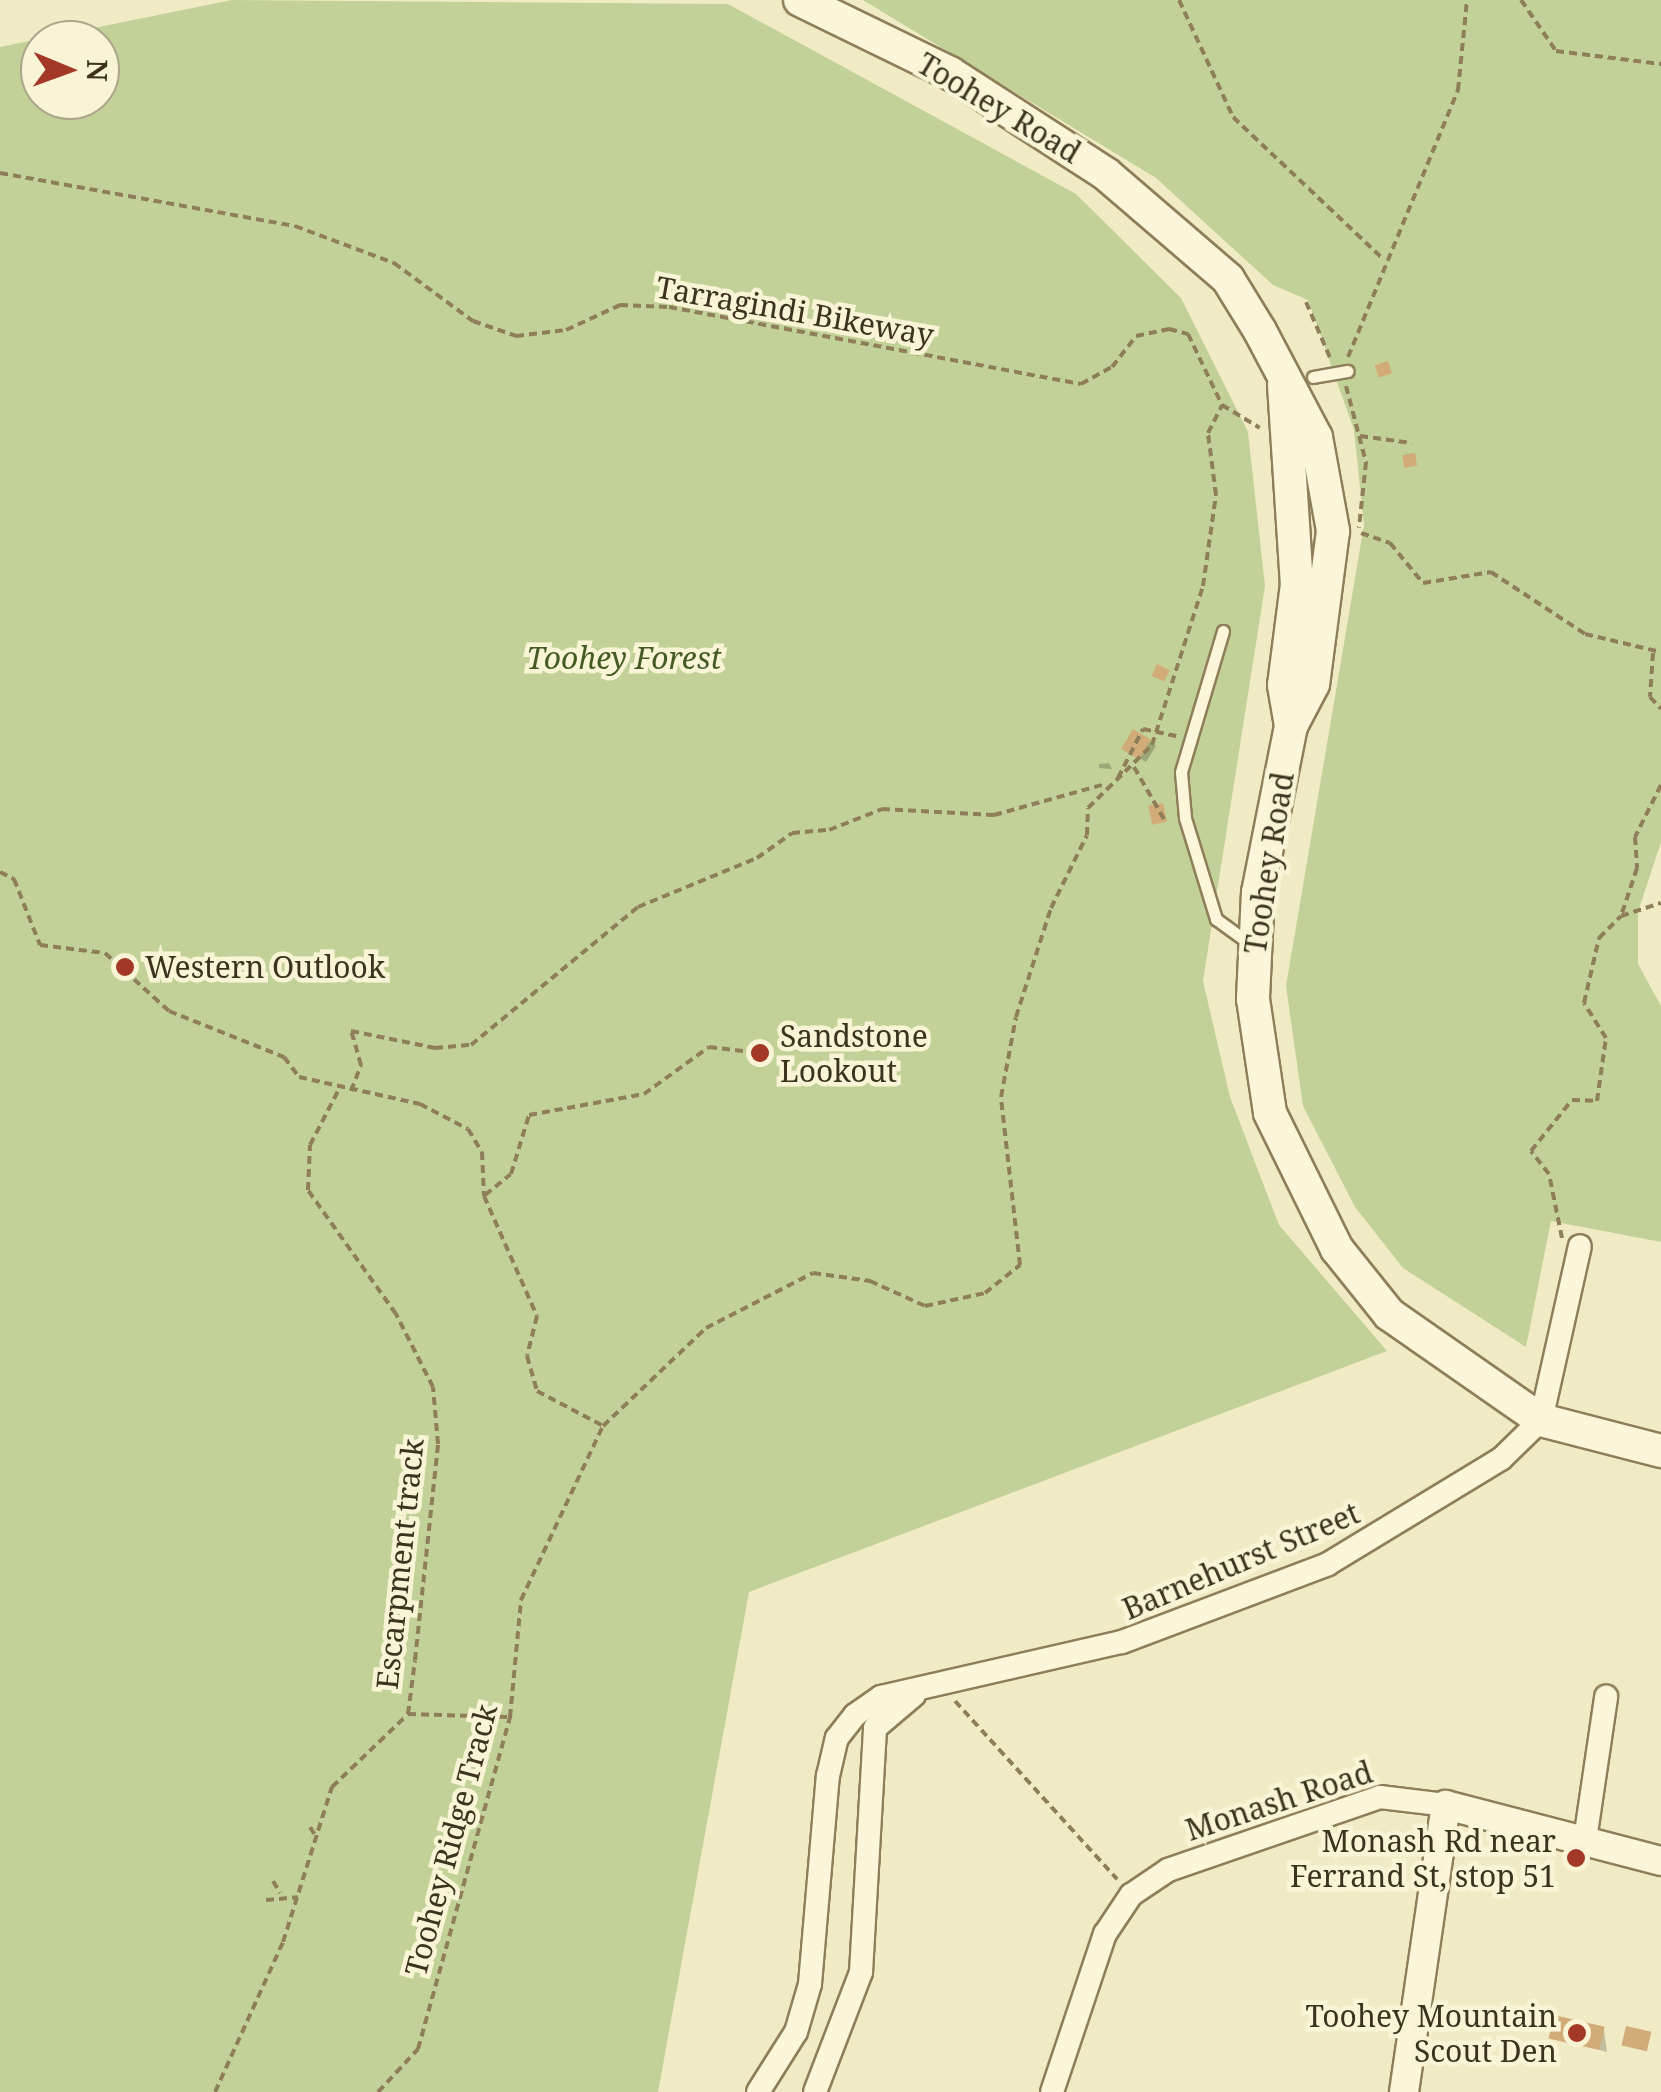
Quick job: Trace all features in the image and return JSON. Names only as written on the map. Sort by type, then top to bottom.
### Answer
[{"type":"main road","name":"Toohey Road","points":[[800,0],[950,73],[1172,226],[1228,279],[1298,381],[1297,584],[1284,685],[1291,726],[1253,946],[1270,1113],[1337,1248],[1388,1314],[1542,1420],[1661,1452]]},
{"type":"street","points":[[1542,1420],[1579,1252]]},
{"type":"street","name":"Barnehurst Street","points":[[758,2092],[796,2032],[810,1984],[837,1738],[881,1698],[1122,1642],[1328,1564],[1500,1459],[1542,1420]]},
{"type":"street","name":"Barnehurst Street","points":[[815,2092],[861,1972],[875,1728],[930,1686]]},
{"type":"street","points":[[1585,1840],[1606,1697]]},
{"type":"street","name":"Monash Road","points":[[1052,2092],[1105,1934],[1132,1896],[1168,1870],[1380,1798],[1446,1804],[1661,1861]]},
{"type":"street","points":[[1405,2092],[1446,1804]]},
{"type":"lane","points":[[1298,381],[1347,371]]},
{"type":"lane","points":[[1222,631],[1181,772],[1185,818],[1216,919],[1253,946]]},
{"type":"path","points":[[1180,0],[1233,117],[1384,260]]},
{"type":"path","points":[[1358,532],[1366,483],[1347,371],[1384,260],[1458,90],[1467,0]]},
{"type":"path","points":[[1521,0],[1556,51],[1661,64]]},
{"type":"path","name":"Tarragindi Bikeway","points":[[0,173],[295,226],[394,263],[473,320],[516,336],[566,330],[620,306],[670,307],[1081,384],[1112,367],[1136,336],[1169,329],[1188,334],[1222,405]]},
{"type":"path","points":[[1306,302],[1332,360]]},
{"type":"path","points":[[350,1091],[361,1065],[351,1031],[434,1048],[471,1045],[638,907],[757,858],[792,833],[829,830],[882,808],[994,815],[1109,783],[1126,773],[1156,732],[1203,586],[1216,496],[1208,433],[1222,405],[1249,414],[1264,434]]},
{"type":"path","points":[[1360,436],[1412,444]]},
{"type":"path","points":[[1349,532],[1390,543],[1424,582],[1492,572],[1585,634],[1661,652]]},
{"type":"path","points":[[1654,652],[1650,698],[1661,709]]},
{"type":"path","points":[[1118,778],[1122,762],[1143,729],[1165,733]]},
{"type":"path","points":[[1122,762],[1126,773]]},
{"type":"path","points":[[1134,767],[1152,807],[1161,805],[1166,798]]},
{"type":"path","name":"Toohey Ridge Track","points":[[378,2092],[418,2049],[510,1717],[521,1600],[602,1426],[669,1360],[766,1294],[812,1274],[870,1281],[925,1306],[985,1293],[1020,1264],[1001,1097],[1050,908],[1088,836],[1088,808],[1109,783]]},
{"type":"path","points":[[1579,1252],[1558,1232],[1549,1174],[1531,1151],[1572,1100],[1597,1101],[1606,1038],[1584,1003],[1599,938],[1621,916],[1637,868],[1635,837],[1661,785]]},
{"type":"path","points":[[1161,805],[1164,821]]},
{"type":"path","points":[[0,872],[14,879],[40,945],[105,953],[169,1011],[339,1089],[420,1104],[468,1129],[482,1152],[484,1196],[537,1316],[527,1356],[537,1391],[602,1426]]},
{"type":"path","points":[[1621,916],[1661,903]]},
{"type":"path","points":[[484,1196],[511,1174],[530,1115],[644,1094],[709,1047],[760,1053]]},
{"type":"path","name":"Escarpment track","points":[[215,2092],[298,1897],[332,1787],[408,1714],[438,1444],[433,1386],[396,1314],[308,1190],[310,1145],[339,1089]]},
{"type":"path","points":[[930,1686],[964,1707],[1132,1896]]},
{"type":"path","points":[[408,1714],[510,1717]]},
{"type":"path","points":[[310,1826],[318,1838]]},
{"type":"path","points":[[273,1881],[280,1894]]},
{"type":"path","points":[[266,1900],[280,1894],[298,1897]]},
{"type":"green space","name":"Toohey Forest","points":[[232,0],[728,4],[1076,194],[1181,298],[1248,432],[1265,586],[1203,981],[1230,1097],[1279,1225],[1387,1351],[749,1592],[658,2092],[0,2092],[0,47],[20,43],[20,120],[120,120],[120,23]]},
{"type":"green space","points":[[863,0],[1661,0],[1661,842],[1638,912],[1638,964],[1661,1006],[1661,1242],[1551,1221],[1526,1347],[1403,1268],[1355,1207],[1303,1106],[1286,986],[1364,525],[1354,430],[1308,300],[1273,285],[1156,178]]},
{"type":"building","points":[[1388,361],[1392,373],[1379,378],[1375,365]]},
{"type":"building","points":[[1415,453],[1417,466],[1404,468],[1402,455]]},
{"type":"building","points":[[1157,664],[1170,670],[1164,682],[1152,676]]},
{"type":"building","points":[[1133,729],[1151,740],[1139,760],[1121,749]]},
{"type":"building","points":[[1163,803],[1167,822],[1152,825],[1148,806]]},
{"type":"building","name":"Toohey Mountain Scout Den","points":[[1554,2015],[1605,2027],[1599,2050],[1549,2038]]},
{"type":"building","points":[[1626,2026],[1651,2032],[1647,2051],[1622,2045]]},
{"type":"place","name":"Western Outlook","points":[[125,967]]},
{"type":"place","name":"Sandstone Lookout","points":[[760,1053]]},
{"type":"place","name":"Monash Rd near Ferrand St, stop 51","points":[[1576,1858]]},
{"type":"place","name":"Toohey Mountain Scout Den","points":[[1577,2033]]}]
